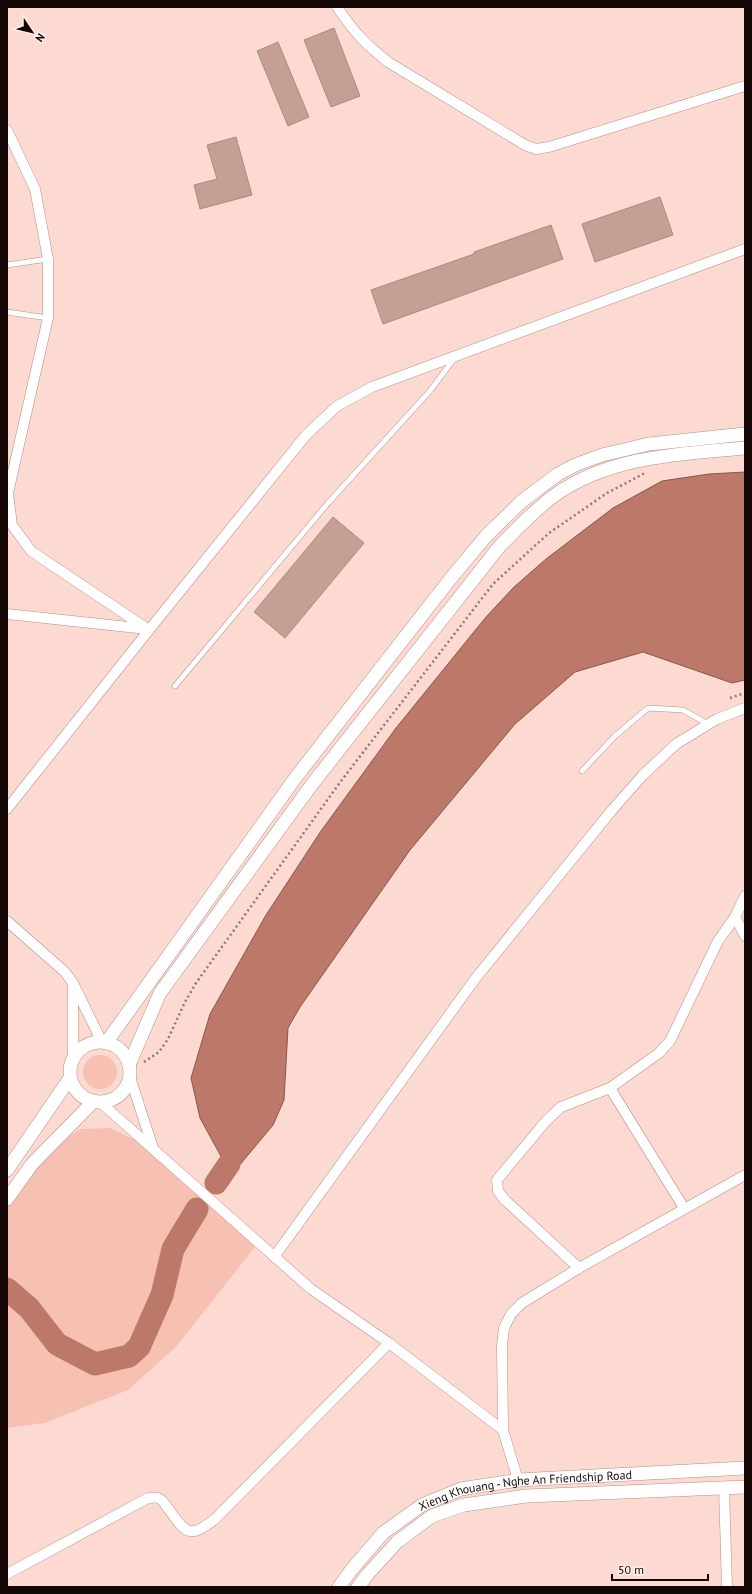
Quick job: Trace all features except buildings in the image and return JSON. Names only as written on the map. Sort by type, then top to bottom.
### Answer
[{"type":"street","points":[[337,7],[354,31],[369,47],[388,62],[525,145],[536,149],[549,147],[745,86]]},
{"type":"street","points":[[7,130],[35,189],[48,259],[48,318],[8,493],[12,525],[31,551],[149,630]]},
{"type":"street","points":[[7,809],[306,435],[337,406],[372,387],[745,249]]},
{"type":"street","points":[[104,1042],[296,777],[451,578],[487,535],[522,501],[558,474],[575,465],[602,455],[656,443],[745,434]]},
{"type":"street","points":[[7,1199],[32,1164],[97,1102],[109,1100],[120,1093],[128,1082],[129,1069],[160,993],[308,790],[499,547],[534,512],[562,491],[586,478],[617,465],[671,456],[745,448]]},
{"type":"street","points":[[7,614],[149,630]]},
{"type":"street","points":[[274,1257],[475,980],[593,834],[643,775],[676,744],[717,719],[745,708]]},
{"type":"street","points":[[578,1268],[504,1200],[498,1191],[497,1180],[546,1121],[561,1108],[610,1088],[659,1053],[670,1041],[718,941],[735,917],[745,896]]},
{"type":"street","points":[[735,917],[745,936]]},
{"type":"street","points":[[7,921],[60,968],[73,983],[104,1042]]},
{"type":"street","points":[[73,983],[73,1058]]},
{"type":"street","points":[[7,1170],[70,1078],[73,1058],[78,1051],[93,1043],[104,1042],[114,1045],[126,1057],[152,1148]]},
{"type":"street","points":[[70,1078],[77,1091],[84,1098],[97,1102],[152,1148],[311,1289],[388,1343],[502,1430]]},
{"type":"street","points":[[610,1088],[684,1208]]},
{"type":"street","points":[[518,1480],[502,1430],[502,1345],[504,1328],[511,1314],[522,1303],[578,1268],[745,1175]]},
{"type":"street","points":[[7,1574],[148,1498],[157,1498],[163,1501],[183,1528],[191,1532],[202,1530],[216,1519],[388,1343]]},
{"type":"street","name":"Xieng Khouang - Nghe An Friendship Road","points":[[339,1587],[352,1569],[384,1533],[422,1505],[461,1489],[518,1480],[745,1468]]},
{"type":"street","points":[[724,1469],[727,1587]]},
{"type":"street","name":"Xieng Khouang - Nghe An Friendship Road","points":[[358,1587],[397,1542],[432,1516],[464,1505],[526,1496],[745,1487]]},
{"type":"lane","points":[[7,265],[48,259]]},
{"type":"lane","points":[[7,312],[48,318]]},
{"type":"lane","points":[[175,686],[328,503],[429,392],[456,356]]},
{"type":"lane","points":[[582,771],[615,736],[648,708],[683,710],[708,724]]},
{"type":"path","points":[[129,1069],[148,1060],[160,1052],[168,1039],[185,1002],[214,958],[341,781],[493,584],[549,533],[607,493],[648,471]]},
{"type":"path","points":[[730,698],[745,693]]},
{"type":"shaded area","points":[[745,472],[745,680],[732,683],[643,652],[575,672],[515,724],[410,850],[300,1007],[288,1028],[284,1100],[273,1125],[238,1167],[223,1160],[200,1118],[191,1078],[210,1014],[266,915],[321,831],[396,728],[486,617],[514,587],[546,559],[613,508],[662,481],[709,474]]},
{"type":"shaded area","points":[[103,1055],[110,1057],[115,1062],[117,1072],[115,1082],[110,1087],[97,1089],[90,1087],[85,1082],[83,1069],[85,1062],[90,1057]]},
{"type":"shaded area","points":[[110,1128],[153,1148],[258,1243],[176,1347],[128,1390],[45,1423],[7,1428],[7,1199],[32,1164],[80,1129]]},
{"type":"waterway","points":[[216,1183],[229,1164]]},
{"type":"waterway","points":[[7,1289],[29,1308],[57,1344],[95,1364],[129,1356],[139,1347],[162,1295],[173,1249],[197,1209]]}]
